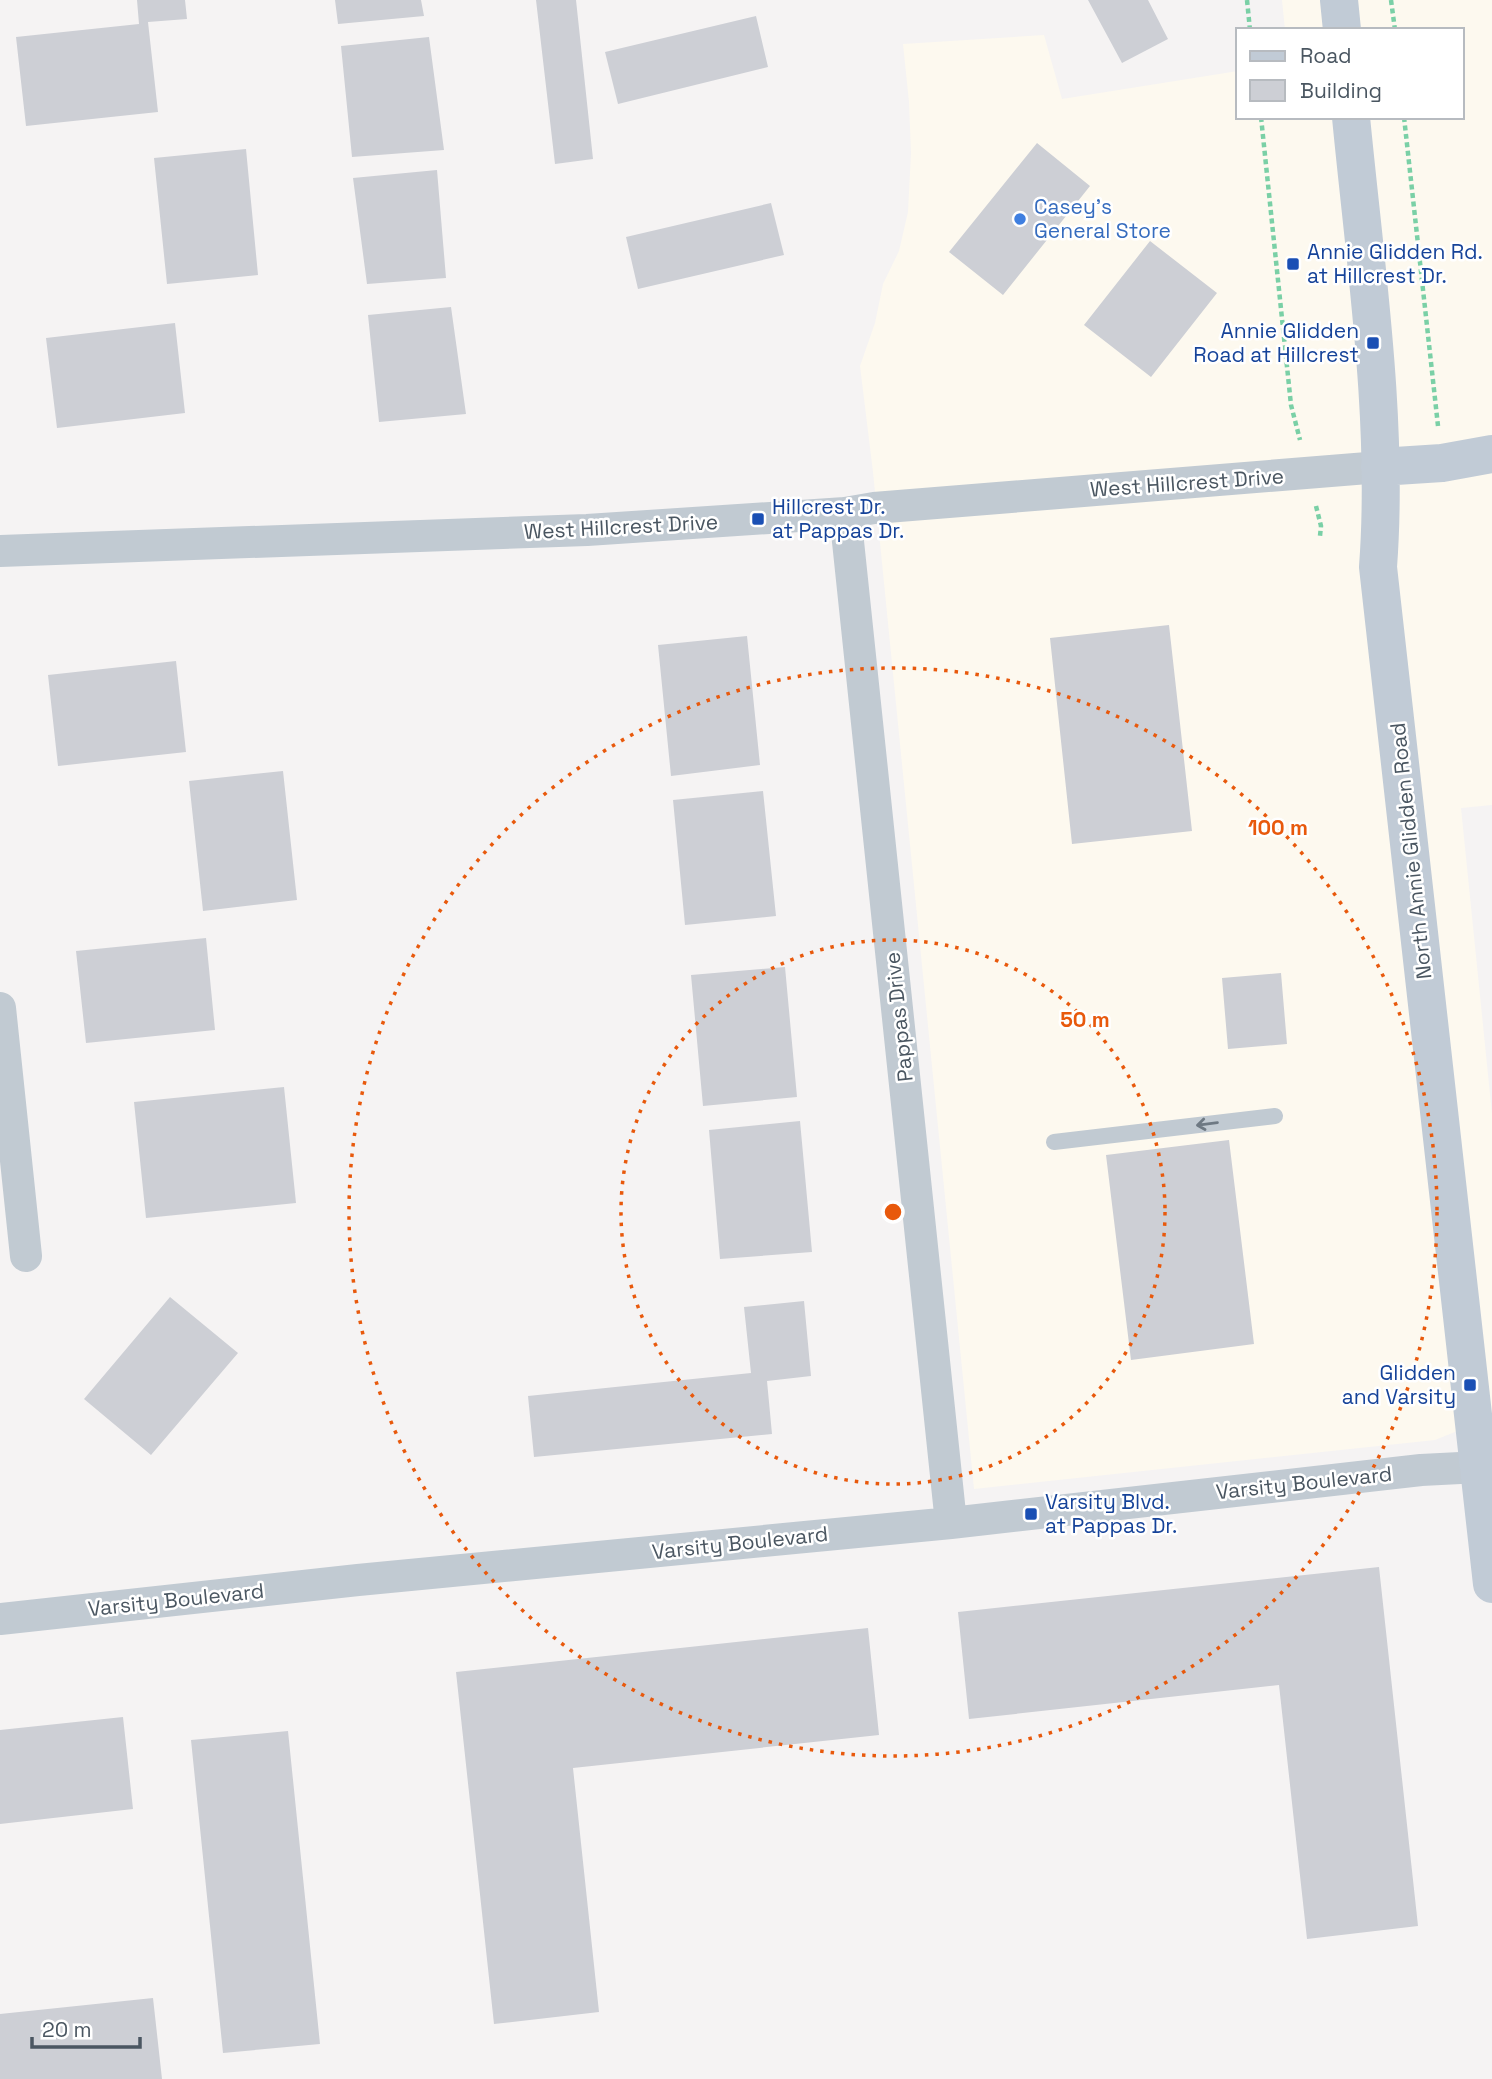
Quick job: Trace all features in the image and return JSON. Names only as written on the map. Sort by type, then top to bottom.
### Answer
[{"type":"main road","points":[[1339,0],[1342,28]]},
{"type":"main road","name":"North Annie Glidden Road","points":[[1351,119],[1373,343],[1382,515],[1378,567],[1486,1467],[1492,1584]]},
{"type":"main road","name":"West Hillcrest Drive","points":[[1380,467],[1442,463],[1492,454]]},
{"type":"street","name":"West Hillcrest Drive","points":[[0,551],[587,530],[845,513],[888,507],[1380,467]]},
{"type":"street","name":"Pappas Drive","points":[[845,513],[951,1522]]},
{"type":"street","points":[[0,1008],[26,1256]]},
{"type":"street","name":"Varsity Boulevard","points":[[0,1619],[358,1580],[951,1522],[1408,1472],[1486,1467]]},
{"type":"lane","points":[[1054,1142],[1275,1116]]},
{"type":"path","points":[[1247,0],[1250,28]]},
{"type":"path","points":[[1391,0],[1395,28]]},
{"type":"path","points":[[1261,119],[1291,405],[1321,526],[1320,536]]},
{"type":"path","points":[[1404,119],[1442,463]]},
{"type":"shaded area","points":[[1282,0],[1492,0],[1492,805],[1461,808],[1492,1114],[1492,1417],[1435,1440],[974,1489],[873,472],[860,366],[875,323],[883,284],[899,251],[908,212],[911,153],[903,44],[1044,35],[1062,99],[1236,71],[1236,119],[1464,119],[1464,28],[1285,28]]},
{"type":"building","points":[[137,0],[185,0],[187,19],[148,22],[158,112],[26,126],[16,37],[139,24]]},
{"type":"building","points":[[335,0],[421,0],[424,16],[338,24]]},
{"type":"building","points":[[536,0],[576,0],[593,159],[555,164]]},
{"type":"building","points":[[1088,0],[1148,0],[1168,39],[1122,63]]},
{"type":"building","points":[[756,16],[768,67],[618,104],[605,52]]},
{"type":"building","points":[[429,37],[444,150],[352,157],[341,46]]},
{"type":"building","name":"Casey's General Store","points":[[1037,143],[1090,186],[1003,295],[949,252]]},
{"type":"building","points":[[246,149],[258,275],[167,284],[154,158]]},
{"type":"building","points":[[437,170],[446,278],[367,284],[353,178]]},
{"type":"building","points":[[771,203],[784,255],[638,289],[626,237]]},
{"type":"building","name":"Casey's General Store","points":[[1150,241],[1217,293],[1151,377],[1084,325]]},
{"type":"building","points":[[451,307],[466,414],[379,422],[368,315]]},
{"type":"building","points":[[175,323],[185,413],[57,428],[46,338]]},
{"type":"building","points":[[1169,625],[1192,831],[1072,844],[1050,638]]},
{"type":"building","points":[[747,636],[760,765],[671,776],[658,645]]},
{"type":"building","points":[[176,661],[186,752],[58,766],[48,675]]},
{"type":"building","points":[[283,771],[297,900],[203,911],[189,781]]},
{"type":"building","points":[[763,791],[776,916],[685,925],[673,800]]},
{"type":"building","points":[[206,938],[215,1030],[86,1043],[76,951]]},
{"type":"building","points":[[785,967],[797,1097],[703,1106],[691,975]]},
{"type":"building","points":[[1281,973],[1287,1044],[1228,1049],[1222,978]]},
{"type":"building","points":[[284,1087],[296,1203],[146,1218],[134,1102]]},
{"type":"building","points":[[800,1121],[812,1252],[720,1259],[709,1130]]},
{"type":"building","points":[[1229,1140],[1254,1344],[1131,1360],[1106,1155]]},
{"type":"building","points":[[170,1297],[238,1353],[151,1455],[84,1399]]},
{"type":"building","points":[[804,1301],[811,1376],[767,1381],[772,1434],[534,1457],[528,1396],[751,1373],[744,1307]]},
{"type":"building","points":[[1379,1567],[1418,1926],[1307,1939],[1279,1685],[969,1719],[958,1612]]},
{"type":"building","points":[[868,1628],[879,1735],[573,1768],[599,2012],[494,2024],[456,1672]]},
{"type":"building","points":[[123,1717],[133,1809],[0,1824],[0,1730]]},
{"type":"building","points":[[288,1731],[320,2044],[223,2053],[191,1740]]},
{"type":"building","points":[[153,1998],[162,2079],[0,2079],[0,2014]]},
{"type":"place","name":"Casey's General Store","points":[[1020,219]]},
{"type":"place","name":"Annie Glidden Rd. at Hillcrest Dr.","points":[[1293,264]]},
{"type":"place","name":"Annie Glidden Road at Hillcrest","points":[[1373,343]]},
{"type":"place","name":"Hillcrest Dr. at Pappas Dr.","points":[[758,519]]},
{"type":"place","name":"Glidden and Varsity","points":[[1470,1385]]},
{"type":"place","name":"Varsity Blvd. at Pappas Dr.","points":[[1031,1514]]}]
